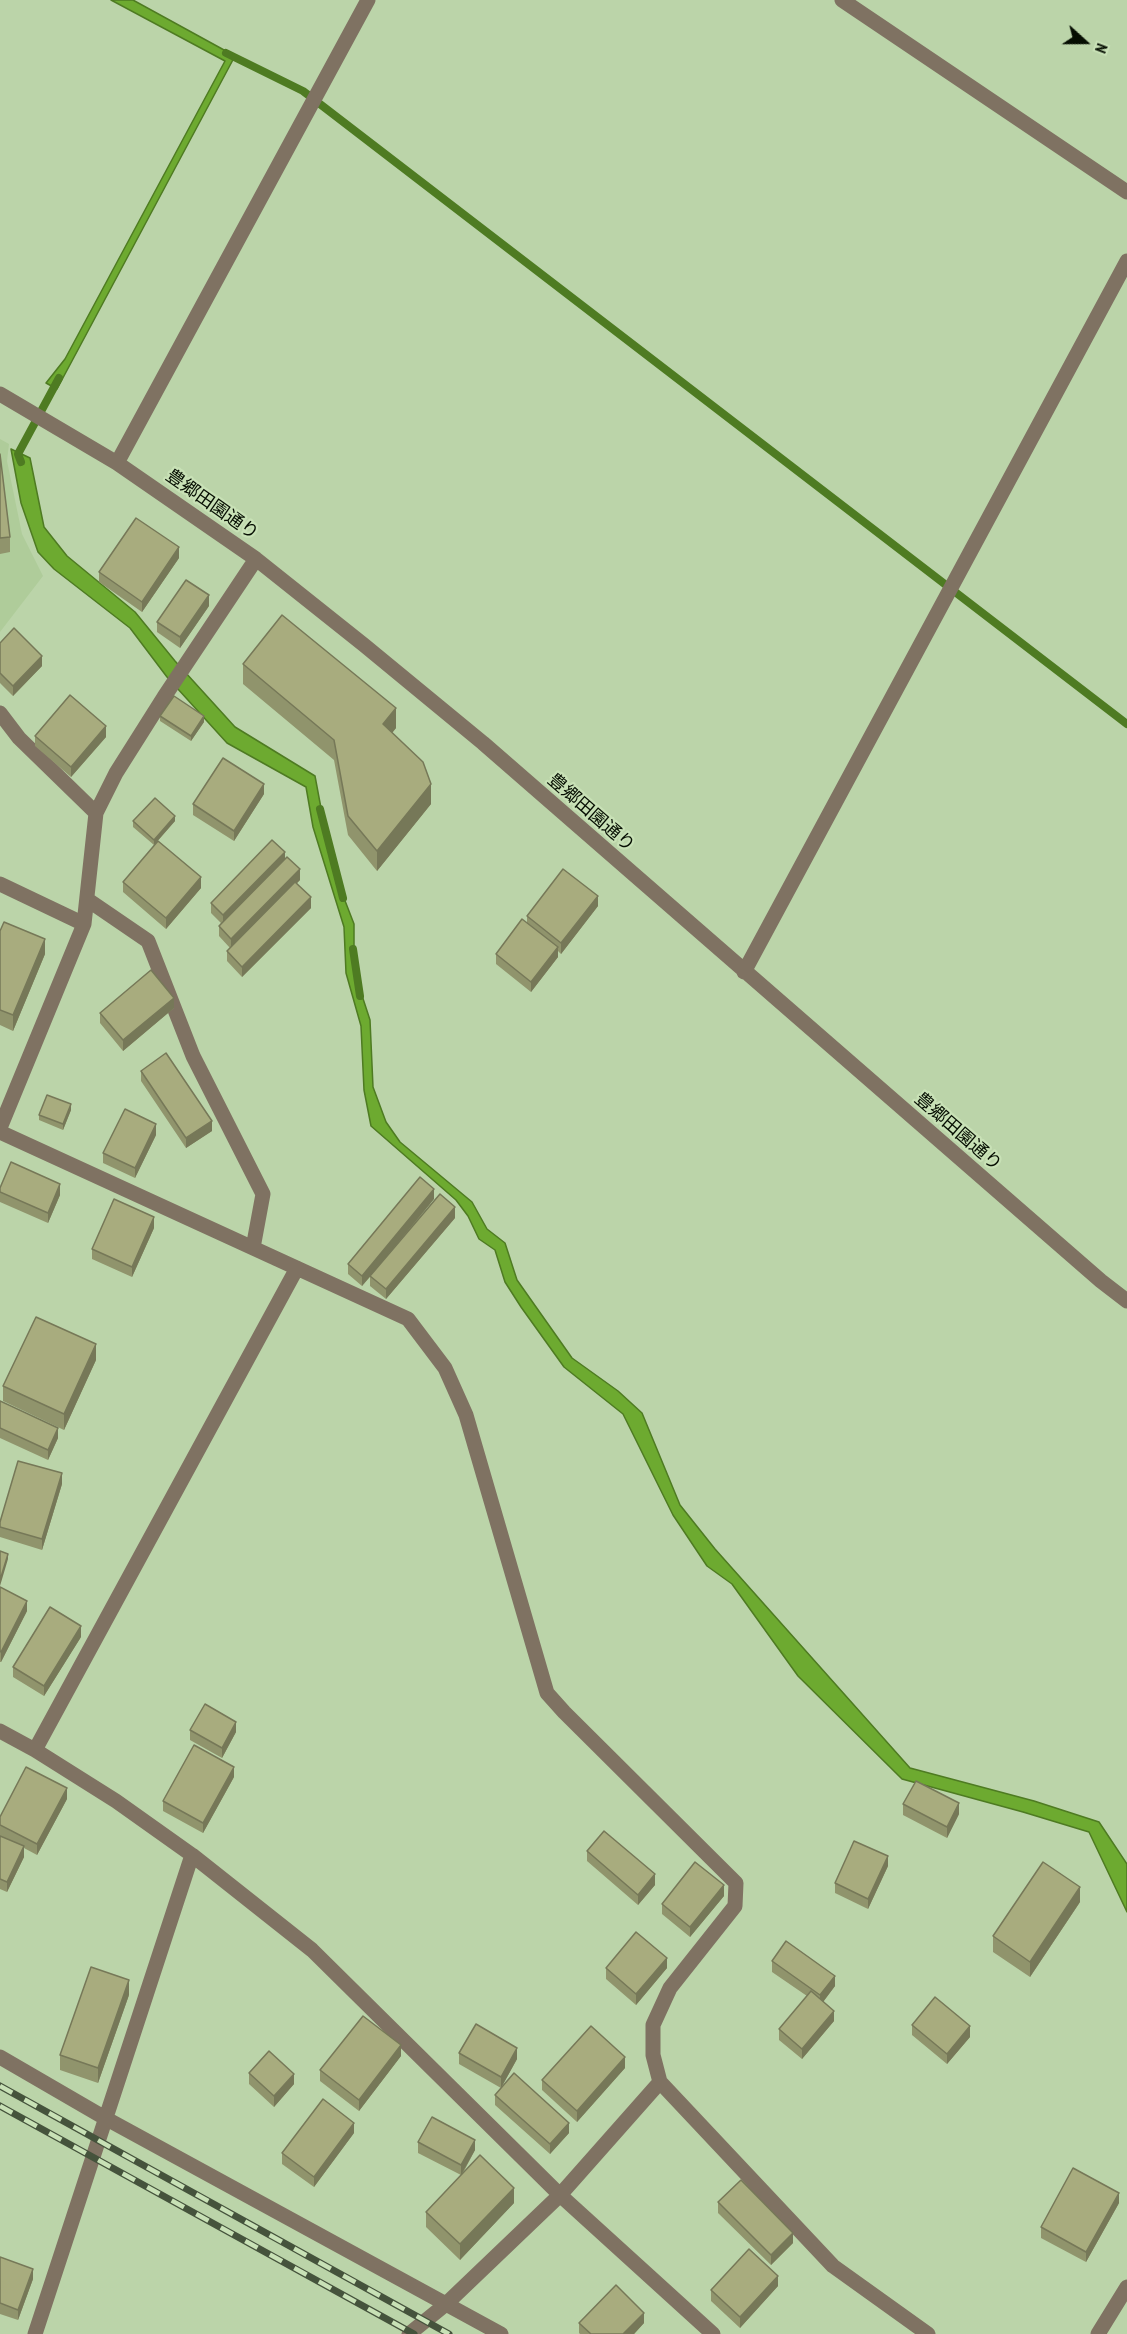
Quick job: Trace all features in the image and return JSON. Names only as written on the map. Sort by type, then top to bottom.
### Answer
[{"type":"street","points":[[117,463],[368,0]]},
{"type":"street","points":[[842,0],[1127,192]]},
{"type":"street","points":[[744,972],[1127,261]]},
{"type":"street","name":"豊郷田園通り","points":[[0,394],[117,463],[256,559],[364,645],[483,744],[1101,1281],[1127,1300]]},
{"type":"street","points":[[256,559],[116,773],[96,813],[84,924],[0,1130],[408,1319],[445,1368],[466,1415],[547,1693],[736,1883],[735,1906],[670,1988],[653,2025],[653,2055],[660,2082],[833,2266],[928,2334]]},
{"type":"street","points":[[0,713],[19,738],[96,813]]},
{"type":"street","points":[[0,884],[84,924]]},
{"type":"street","points":[[88,900],[148,941],[193,1056],[263,1194],[253,1248]]},
{"type":"street","points":[[35,1750],[297,1268]]},
{"type":"street","points":[[0,1731],[116,1800],[192,1854],[312,1950],[560,2195],[713,2334]]},
{"type":"street","points":[[35,2334],[192,1854]]},
{"type":"street","points":[[0,2057],[105,2118],[501,2334]]},
{"type":"street","points":[[409,2334],[446,2304],[560,2195],[660,2082]]},
{"type":"street","points":[[1098,2334],[1127,2286]]},
{"type":"shaded area","points":[[111,0],[133,0],[235,56],[57,389],[46,383],[65,359],[225,61]]},
{"type":"shaded area","points":[[0,439],[9,444],[7,461],[22,534],[43,576],[0,632]]},
{"type":"shaded area","points":[[11,449],[30,458],[44,527],[67,556],[135,612],[175,661],[235,727],[315,776],[332,867],[354,924],[354,971],[370,1020],[373,1087],[386,1122],[400,1142],[472,1202],[487,1229],[505,1243],[517,1280],[572,1358],[618,1391],[642,1413],[680,1505],[715,1549],[910,1768],[1034,1801],[1099,1822],[1127,1864],[1127,1912],[1089,1832],[902,1779],[798,1676],[732,1584],[707,1566],[673,1515],[623,1414],[564,1367],[505,1282],[495,1250],[479,1239],[468,1216],[456,1200],[371,1126],[364,1090],[361,1026],[346,973],[344,927],[313,827],[306,787],[227,743],[167,677],[130,628],[54,569],[38,552],[21,503]]},
{"type":"building","points":[[0,454],[10,537],[0,538]]},
{"type":"building","points":[[136,518],[179,547],[142,602],[99,572]]},
{"type":"building","points":[[186,580],[209,595],[180,637],[157,622]]},
{"type":"building","points":[[282,615],[396,708],[383,724],[423,762],[431,784],[377,851],[348,816],[334,740],[243,664]]},
{"type":"building","points":[[14,628],[42,656],[13,686],[0,673],[0,643]]},
{"type":"building","points":[[70,695],[106,726],[71,767],[35,736]]},
{"type":"building","points":[[174,696],[204,716],[191,736],[160,716]]},
{"type":"building","points":[[223,758],[264,784],[234,831],[193,804]]},
{"type":"building","points":[[155,798],[175,816],[154,840],[133,821]]},
{"type":"building","points":[[272,840],[285,852],[223,915],[211,903]]},
{"type":"building","points":[[158,841],[201,877],[166,918],[123,882]]},
{"type":"building","points":[[287,857],[300,869],[231,939],[219,926]]},
{"type":"building","points":[[563,869],[598,896],[561,943],[527,916]]},
{"type":"building","points":[[295,882],[311,897],[242,967],[227,951]]},
{"type":"building","points":[[522,919],[558,947],[531,982],[496,954]]},
{"type":"building","points":[[4,922],[45,939],[13,1015],[0,1010],[0,931]]},
{"type":"building","points":[[151,970],[174,998],[123,1040],[100,1013]]},
{"type":"building","points":[[166,1053],[212,1121],[186,1138],[141,1071]]},
{"type":"building","points":[[47,1095],[71,1104],[63,1124],[39,1115]]},
{"type":"building","points":[[125,1109],[156,1124],[135,1168],[103,1153]]},
{"type":"building","points":[[11,1162],[60,1184],[48,1213],[0,1192]]},
{"type":"building","points":[[420,1177],[434,1189],[362,1276],[348,1264]]},
{"type":"building","points":[[440,1194],[455,1207],[386,1289],[370,1276]]},
{"type":"building","points":[[114,1199],[154,1217],[132,1267],[92,1249]]},
{"type":"building","points":[[36,1317],[96,1344],[64,1414],[3,1386]]},
{"type":"building","points":[[0,1401],[58,1428],[48,1450],[0,1428]]},
{"type":"building","points":[[18,1461],[62,1473],[42,1539],[0,1527]]},
{"type":"building","points":[[0,1551],[8,1554],[0,1580]]},
{"type":"building","points":[[0,1587],[27,1601],[1,1652],[0,1651]]},
{"type":"building","points":[[50,1607],[81,1626],[44,1686],[13,1667]]},
{"type":"building","points":[[205,1704],[236,1722],[222,1748],[190,1730]]},
{"type":"building","points":[[194,1745],[234,1767],[203,1823],[163,1801]]},
{"type":"building","points":[[26,1767],[67,1788],[37,1844],[0,1825],[0,1817]]},
{"type":"building","points":[[916,1781],[959,1803],[947,1827],[903,1804]]},
{"type":"building","points":[[604,1831],[655,1874],[638,1895],[587,1851]]},
{"type":"building","points":[[0,1836],[24,1846],[7,1882],[0,1879]]},
{"type":"building","points":[[854,1841],[888,1856],[868,1899],[835,1883]]},
{"type":"building","points":[[695,1862],[724,1885],[690,1927],[662,1904]]},
{"type":"building","points":[[1043,1862],[1080,1887],[1030,1962],[993,1936]]},
{"type":"building","points":[[636,1932],[667,1958],[636,1994],[606,1968]]},
{"type":"building","points":[[786,1941],[835,1976],[820,1995],[772,1961]]},
{"type":"building","points":[[91,1967],[129,1980],[98,2068],[60,2055]]},
{"type":"building","points":[[811,1991],[834,2011],[802,2049],[779,2029]]},
{"type":"building","points":[[935,1997],[970,2026],[947,2054],[912,2025]]},
{"type":"building","points":[[363,2016],[401,2045],[359,2100],[320,2070]]},
{"type":"building","points":[[476,2024],[517,2048],[501,2077],[459,2053]]},
{"type":"building","points":[[591,2026],[625,2057],[577,2111],[542,2080]]},
{"type":"building","points":[[269,2051],[294,2074],[274,2096],[249,2073]]},
{"type":"building","points":[[514,2073],[569,2123],[550,2144],[495,2095]]},
{"type":"building","points":[[323,2099],[354,2123],[314,2177],[282,2153]]},
{"type":"building","points":[[432,2117],[475,2140],[461,2165],[418,2142]]},
{"type":"building","points":[[480,2155],[514,2188],[460,2244],[426,2212]]},
{"type":"building","points":[[1073,2168],[1119,2193],[1086,2252],[1041,2227]]},
{"type":"building","points":[[741,2180],[793,2233],[771,2255],[718,2202]]},
{"type":"building","points":[[749,2249],[778,2276],[740,2317],[711,2290]]},
{"type":"building","points":[[0,2257],[33,2269],[18,2310],[0,2303]]},
{"type":"building","points":[[616,2285],[644,2313],[623,2334],[591,2334],[579,2323]]},
{"type":"waterway","points":[[226,53],[303,91],[1127,724]]},
{"type":"waterway","points":[[21,462],[18,454],[59,378]]},
{"type":"waterway","points":[[320,809],[343,898]]},
{"type":"waterway","points":[[353,949],[360,996]]},
{"type":"railway","points":[[0,2086],[449,2334]]},
{"type":"railway","points":[[0,2106],[414,2334]]}]
